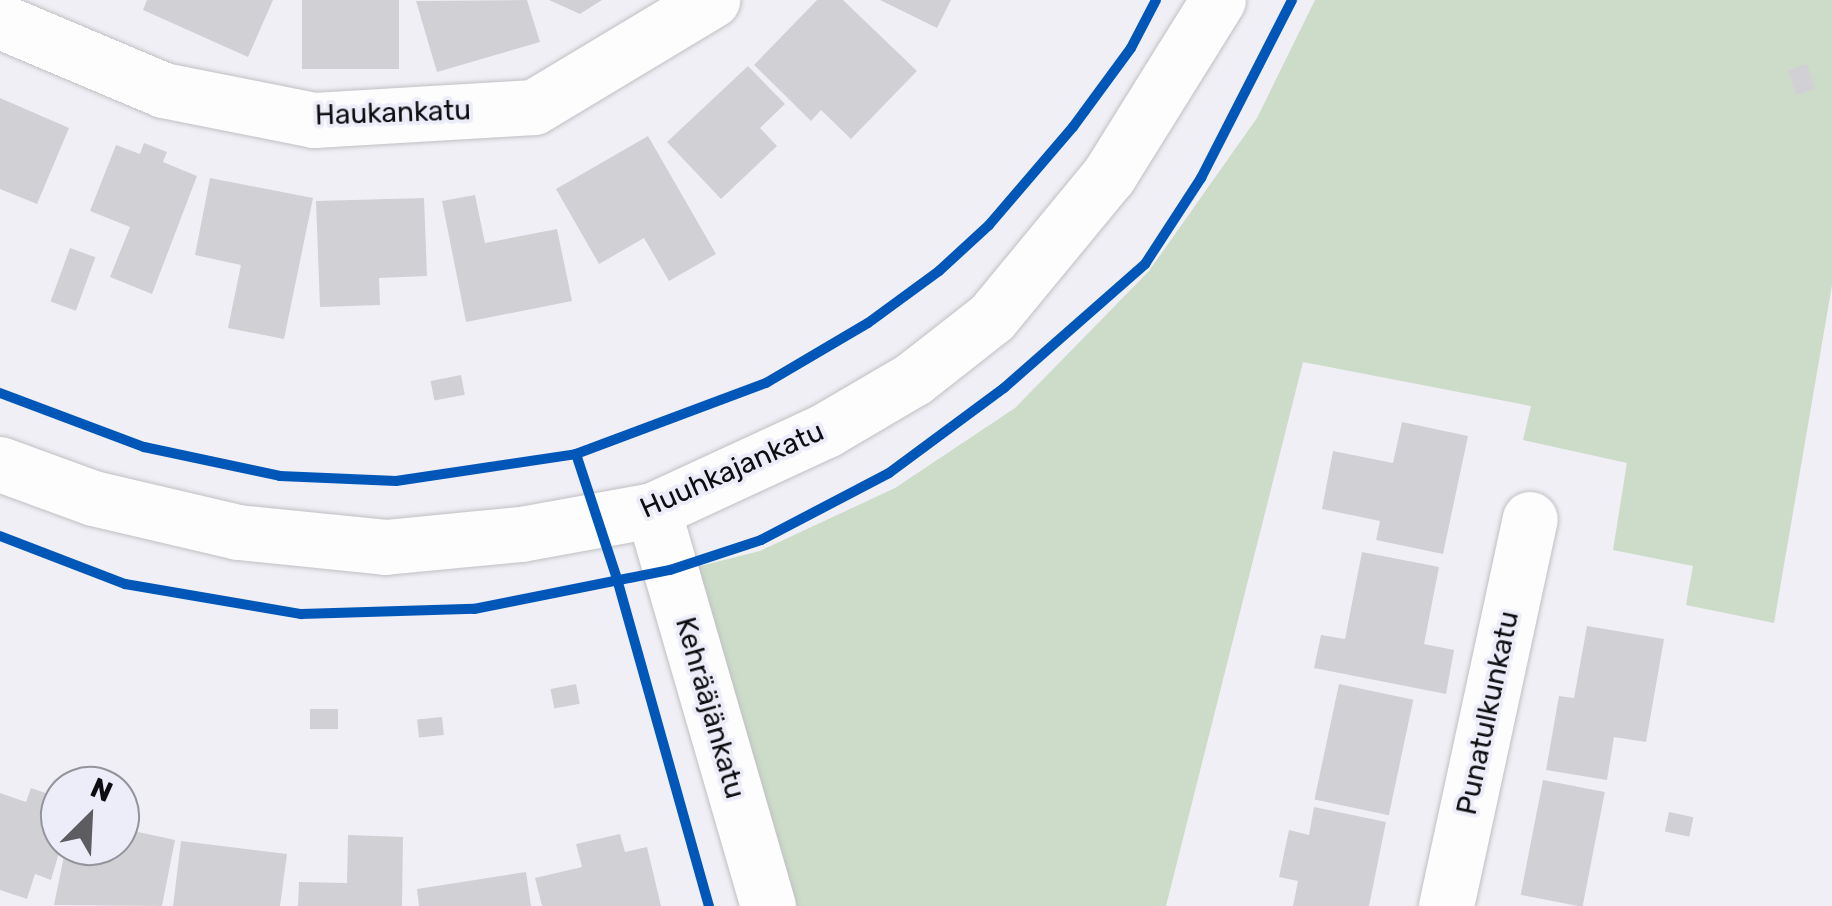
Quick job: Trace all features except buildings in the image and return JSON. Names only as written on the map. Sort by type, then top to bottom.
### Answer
[{"type":"street","name":"Haukankatu","points":[[0,21],[163,90],[314,120],[534,107],[712,0]]},
{"type":"street","name":"Huuhkajankatu","points":[[0,464],[93,498],[238,532],[385,547],[520,534],[653,510],[826,430],[912,379],[992,317],[1109,175],[1218,0]]},
{"type":"street","name":"Kehrääjänkatu","points":[[653,510],[768,906]]},
{"type":"street","name":"Punatulkunkatu","points":[[1446,906],[1530,519]]},
{"type":"green space","points":[[1315,0],[1832,0],[1832,285],[1774,623],[1686,605],[1693,566],[1613,550],[1627,463],[1523,440],[1531,406],[1303,362],[1166,906],[783,906],[688,569],[760,551],[895,488],[1015,408],[1149,271],[1257,118]]},
{"type":"cycle path","points":[[0,393],[144,447],[280,476],[396,481],[576,454],[766,383],[868,323],[939,271],[989,225],[1073,127],[1131,48],[1156,0]]},
{"type":"cycle path","points":[[0,536],[125,584],[301,614],[474,609],[670,570],[761,540],[889,473],[1004,388],[1145,264],[1201,178],[1292,0]]},
{"type":"cycle path","points":[[576,454],[617,579],[709,906]]}]
